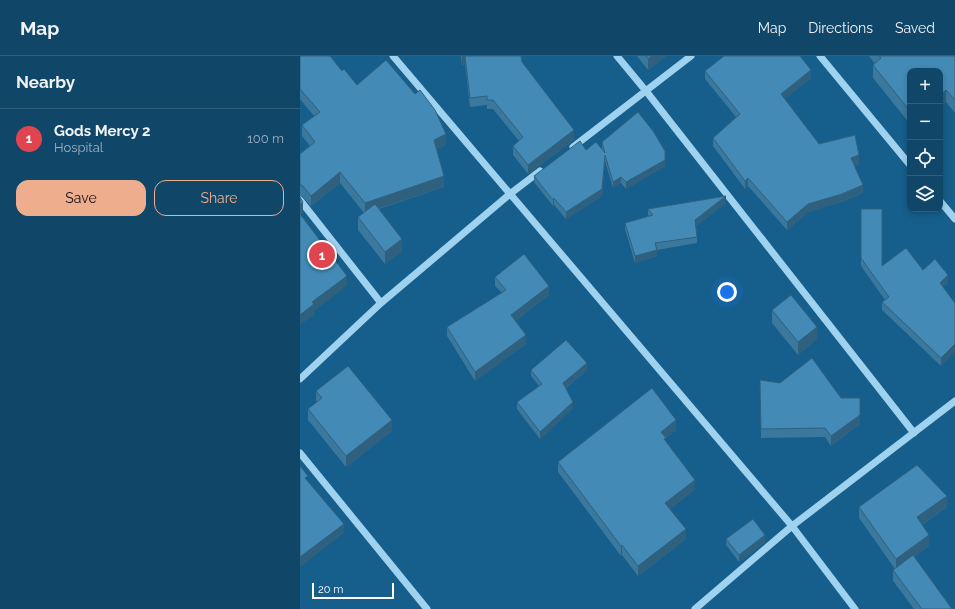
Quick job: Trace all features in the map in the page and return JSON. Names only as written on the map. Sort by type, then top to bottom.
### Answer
[{"type":"street","points":[[393,56],[792,526],[855,609]]},
{"type":"street","points":[[616,56],[646,91],[914,433]]},
{"type":"street","points":[[566,152],[691,56]]},
{"type":"street","points":[[820,56],[907,161]]},
{"type":"street","points":[[300,379],[381,303],[510,194],[547,166]]},
{"type":"street","points":[[300,200],[381,303]]},
{"type":"street","points":[[943,205],[955,219]]},
{"type":"street","points":[[695,609],[792,526],[955,401]]},
{"type":"street","points":[[300,453],[428,609]]},
{"type":"building","points":[[300,56],[330,56],[342,71],[344,69],[357,85],[386,60],[415,94],[420,90],[435,110],[446,134],[434,140],[444,176],[365,203],[340,172],[311,196],[302,185],[300,185],[300,154],[315,142],[302,125],[320,112],[300,89]]},
{"type":"building","points":[[465,56],[521,56],[522,62],[574,130],[528,165],[513,146],[523,137],[493,100],[487,100],[487,96],[470,98]]},
{"type":"building","points":[[724,56],[800,56],[811,70],[781,94],[819,144],[855,135],[859,155],[851,158],[863,185],[842,194],[808,204],[787,222],[748,178],[745,181],[713,138],[740,114],[705,71]]},
{"type":"building","points":[[879,56],[955,56],[955,100],[946,90],[943,92],[943,68],[907,68],[907,107],[873,65],[881,58]]},
{"type":"building","points":[[638,112],[653,131],[665,151],[665,160],[626,182],[621,177],[613,182],[605,155],[602,189],[566,212],[554,198],[553,200],[534,176],[580,141],[586,150],[596,142],[605,153],[602,142]]},
{"type":"building","points":[[726,196],[695,220],[697,237],[655,243],[657,250],[635,256],[625,223],[653,215],[648,209]]},
{"type":"building","points":[[300,197],[303,202],[300,205]]},
{"type":"building","points":[[375,204],[402,239],[385,252],[358,217]]},
{"type":"building","points":[[861,209],[882,209],[882,266],[906,248],[923,270],[935,259],[948,275],[940,283],[955,303],[955,344],[941,358],[882,302],[889,297],[861,258]]},
{"type":"building","points":[[300,214],[347,276],[312,302],[314,304],[300,315]]},
{"type":"building","points":[[524,254],[549,286],[511,315],[526,335],[475,372],[447,327],[506,290],[495,277]]},
{"type":"building","points":[[791,295],[817,327],[798,342],[772,310]]},
{"type":"building","points":[[566,340],[587,363],[563,383],[573,402],[540,432],[517,402],[542,384],[531,370]]},
{"type":"building","points":[[812,358],[841,398],[860,398],[860,415],[831,436],[825,428],[761,429],[760,380],[780,383]]},
{"type":"building","points":[[348,366],[392,420],[346,456],[308,409],[322,398],[316,391]]},
{"type":"building","points":[[652,388],[676,420],[661,432],[666,438],[664,439],[695,480],[665,503],[686,529],[638,566],[622,545],[621,546],[558,462]]},
{"type":"building","points":[[917,465],[947,496],[917,517],[929,535],[896,559],[859,507]]},
{"type":"building","points":[[300,466],[308,476],[305,478],[344,524],[300,557]]},
{"type":"building","points":[[753,519],[765,535],[739,555],[726,539]]},
{"type":"building","points":[[913,555],[952,609],[922,609],[893,570]]},
{"type":"place","name":"Gods Mercy 2","points":[[322,255]]}]
